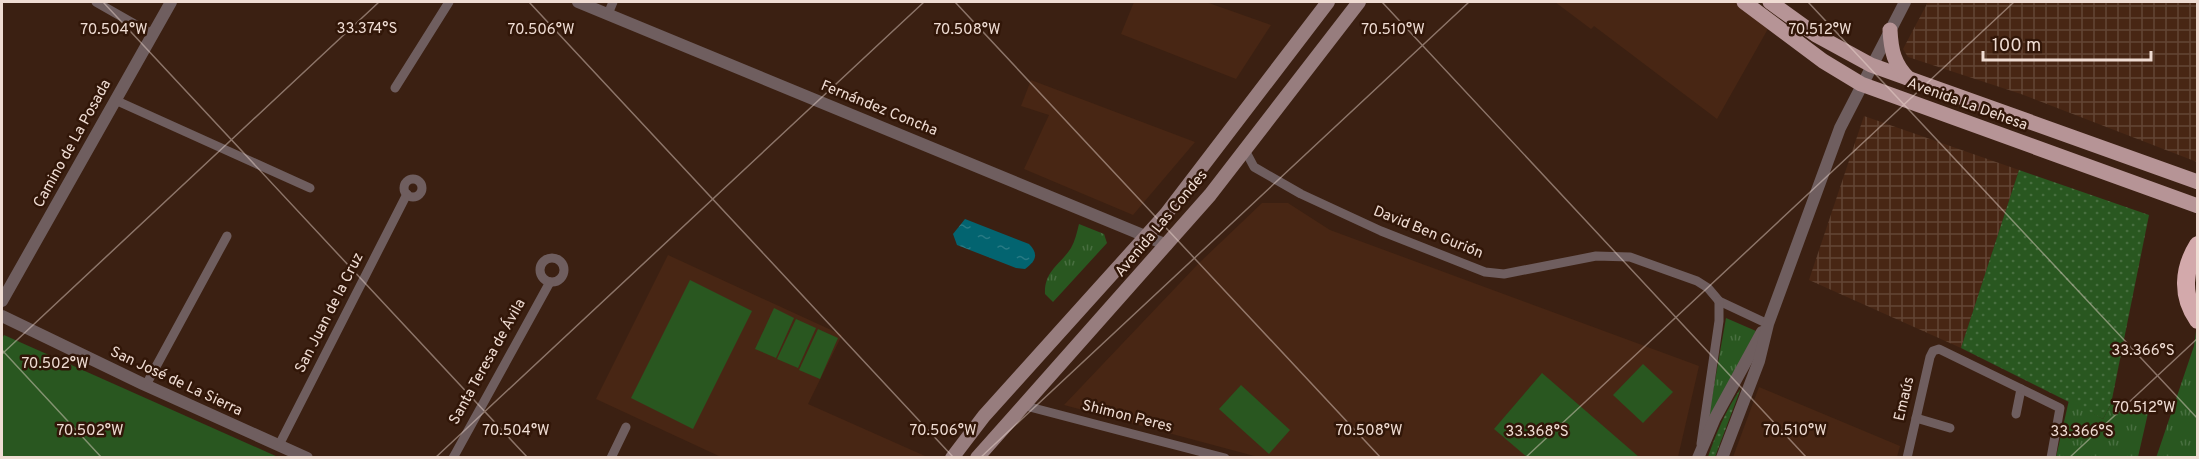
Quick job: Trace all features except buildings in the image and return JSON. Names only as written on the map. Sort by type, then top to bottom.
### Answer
[{"type":"highway","points":[[2198,245],[2189,265],[2185,285],[2187,300],[2198,320]]},
{"type":"main road","name":"Avenida Las Condes","points":[[952,458],[1002,396],[1148,236],[1240,120],[1328,2]]},
{"type":"main road","name":"Avenida Las Condes","points":[[977,458],[1167,245],[1245,150],[1359,2]]},
{"type":"main road","name":"Avenida La Dehesa","points":[[1744,2],[1823,61],[1861,84],[2198,206]]},
{"type":"main road","name":"Avenida La Dehesa","points":[[1770,2],[1816,35],[1871,65],[2198,182]]},
{"type":"main road","points":[[1890,30],[1893,55],[1899,69],[1909,79]]},
{"type":"main road","points":[[1240,120],[1240,137],[1245,150]]},
{"type":"street","points":[[96,2],[152,34]]},
{"type":"street","name":"Camino de La Posada","points":[[2,301],[171,2]]},
{"type":"street","points":[[395,88],[449,2]]},
{"type":"street","name":"Fernández Concha","points":[[578,2],[1167,245]]},
{"type":"street","points":[[608,14],[613,2]]},
{"type":"street","points":[[1722,458],[1759,362],[1768,324],[1840,128],[1905,2]]},
{"type":"street","points":[[115,100],[310,188]]},
{"type":"street","name":"David Ben Gurión","points":[[1245,150],[1254,167],[1301,194],[1360,222],[1485,272],[1504,274],[1596,256],[1630,257],[1697,281],[1708,288],[1719,301],[1768,324]]},
{"type":"street","name":"San Juan de la Cruz","points":[[279,445],[407,194]]},
{"type":"street","points":[[146,385],[227,236]]},
{"type":"street","name":"Santa Teresa de Ávila","points":[[453,458],[550,282]]},
{"type":"street","points":[[1699,454],[1719,321],[1719,301]]},
{"type":"street","name":"San José de La Sierra","points":[[2,316],[307,458]]},
{"type":"street","points":[[1699,454],[1747,357],[1768,324]]},
{"type":"street","name":"Emaús","points":[[1907,458],[1930,357],[1935,350],[1945,351],[2021,389]]},
{"type":"street","points":[[2016,414],[2021,389],[2060,408],[2051,458]]},
{"type":"street","name":"Shimon Peres","points":[[1022,405],[1225,458]]},
{"type":"street","points":[[1916,418],[1950,428]]},
{"type":"street","points":[[611,458],[626,427]]},
{"type":"shaded area","points":[[1134,2],[1206,2],[1271,25],[1236,79],[1121,34]]},
{"type":"shaded area","points":[[1555,2],[1736,2],[1769,27],[1717,119],[1594,26],[1591,29]]},
{"type":"shaded area","points":[[1928,2],[2197,2],[2197,162],[2021,94],[1908,57],[1903,49]]},
{"type":"shaded area","points":[[1031,80],[1195,142],[1133,215],[1024,169],[1049,115],[1021,106]]},
{"type":"shaded area","points":[[1864,116],[2019,170],[1961,348],[1809,280]]},
{"type":"shaded area","points":[[1262,203],[1288,203],[1330,230],[1699,366],[1678,457],[1258,457],[1064,405],[1198,264]]},
{"type":"shaded area","points":[[668,255],[842,335],[808,404],[925,456],[721,457],[596,399]]},
{"type":"shaded area","points":[[1759,387],[1900,446],[1897,457],[1733,457]]},
{"type":"green space","points":[[2019,170],[2149,215],[2111,404],[2103,419],[1961,348]]},
{"type":"green space","points":[[1079,224],[1104,234],[1107,243],[1053,302],[1045,294],[1047,280],[1071,248]]},
{"type":"green space","points":[[690,280],[752,311],[693,429],[631,398]]},
{"type":"green space","points":[[774,308],[794,318],[776,358],[755,349]]},
{"type":"green space","points":[[1726,318],[1756,331],[1708,420]]},
{"type":"green space","points":[[796,319],[816,328],[798,368],[777,359]]},
{"type":"green space","points":[[2197,324],[2197,457],[2156,458],[2194,346]]},
{"type":"green space","points":[[818,329],[838,338],[820,379],[799,370]]},
{"type":"green space","points":[[4,335],[278,457],[2,457],[2,339]]},
{"type":"green space","points":[[1643,364],[1673,392],[1643,423],[1613,395]]},
{"type":"green space","points":[[1542,373],[1639,457],[1527,457],[1494,429]]},
{"type":"green space","points":[[1241,385],[1290,430],[1269,454],[1219,409]]},
{"type":"green space","points":[[1741,388],[1715,457],[1708,457],[1722,422]]},
{"type":"green space","points":[[2069,400],[2103,419],[2111,404],[2148,413],[2138,457],[2056,457]]},
{"type":"water","points":[[965,219],[1029,244],[1035,254],[1034,260],[1025,269],[1016,268],[957,245],[953,234]]}]
